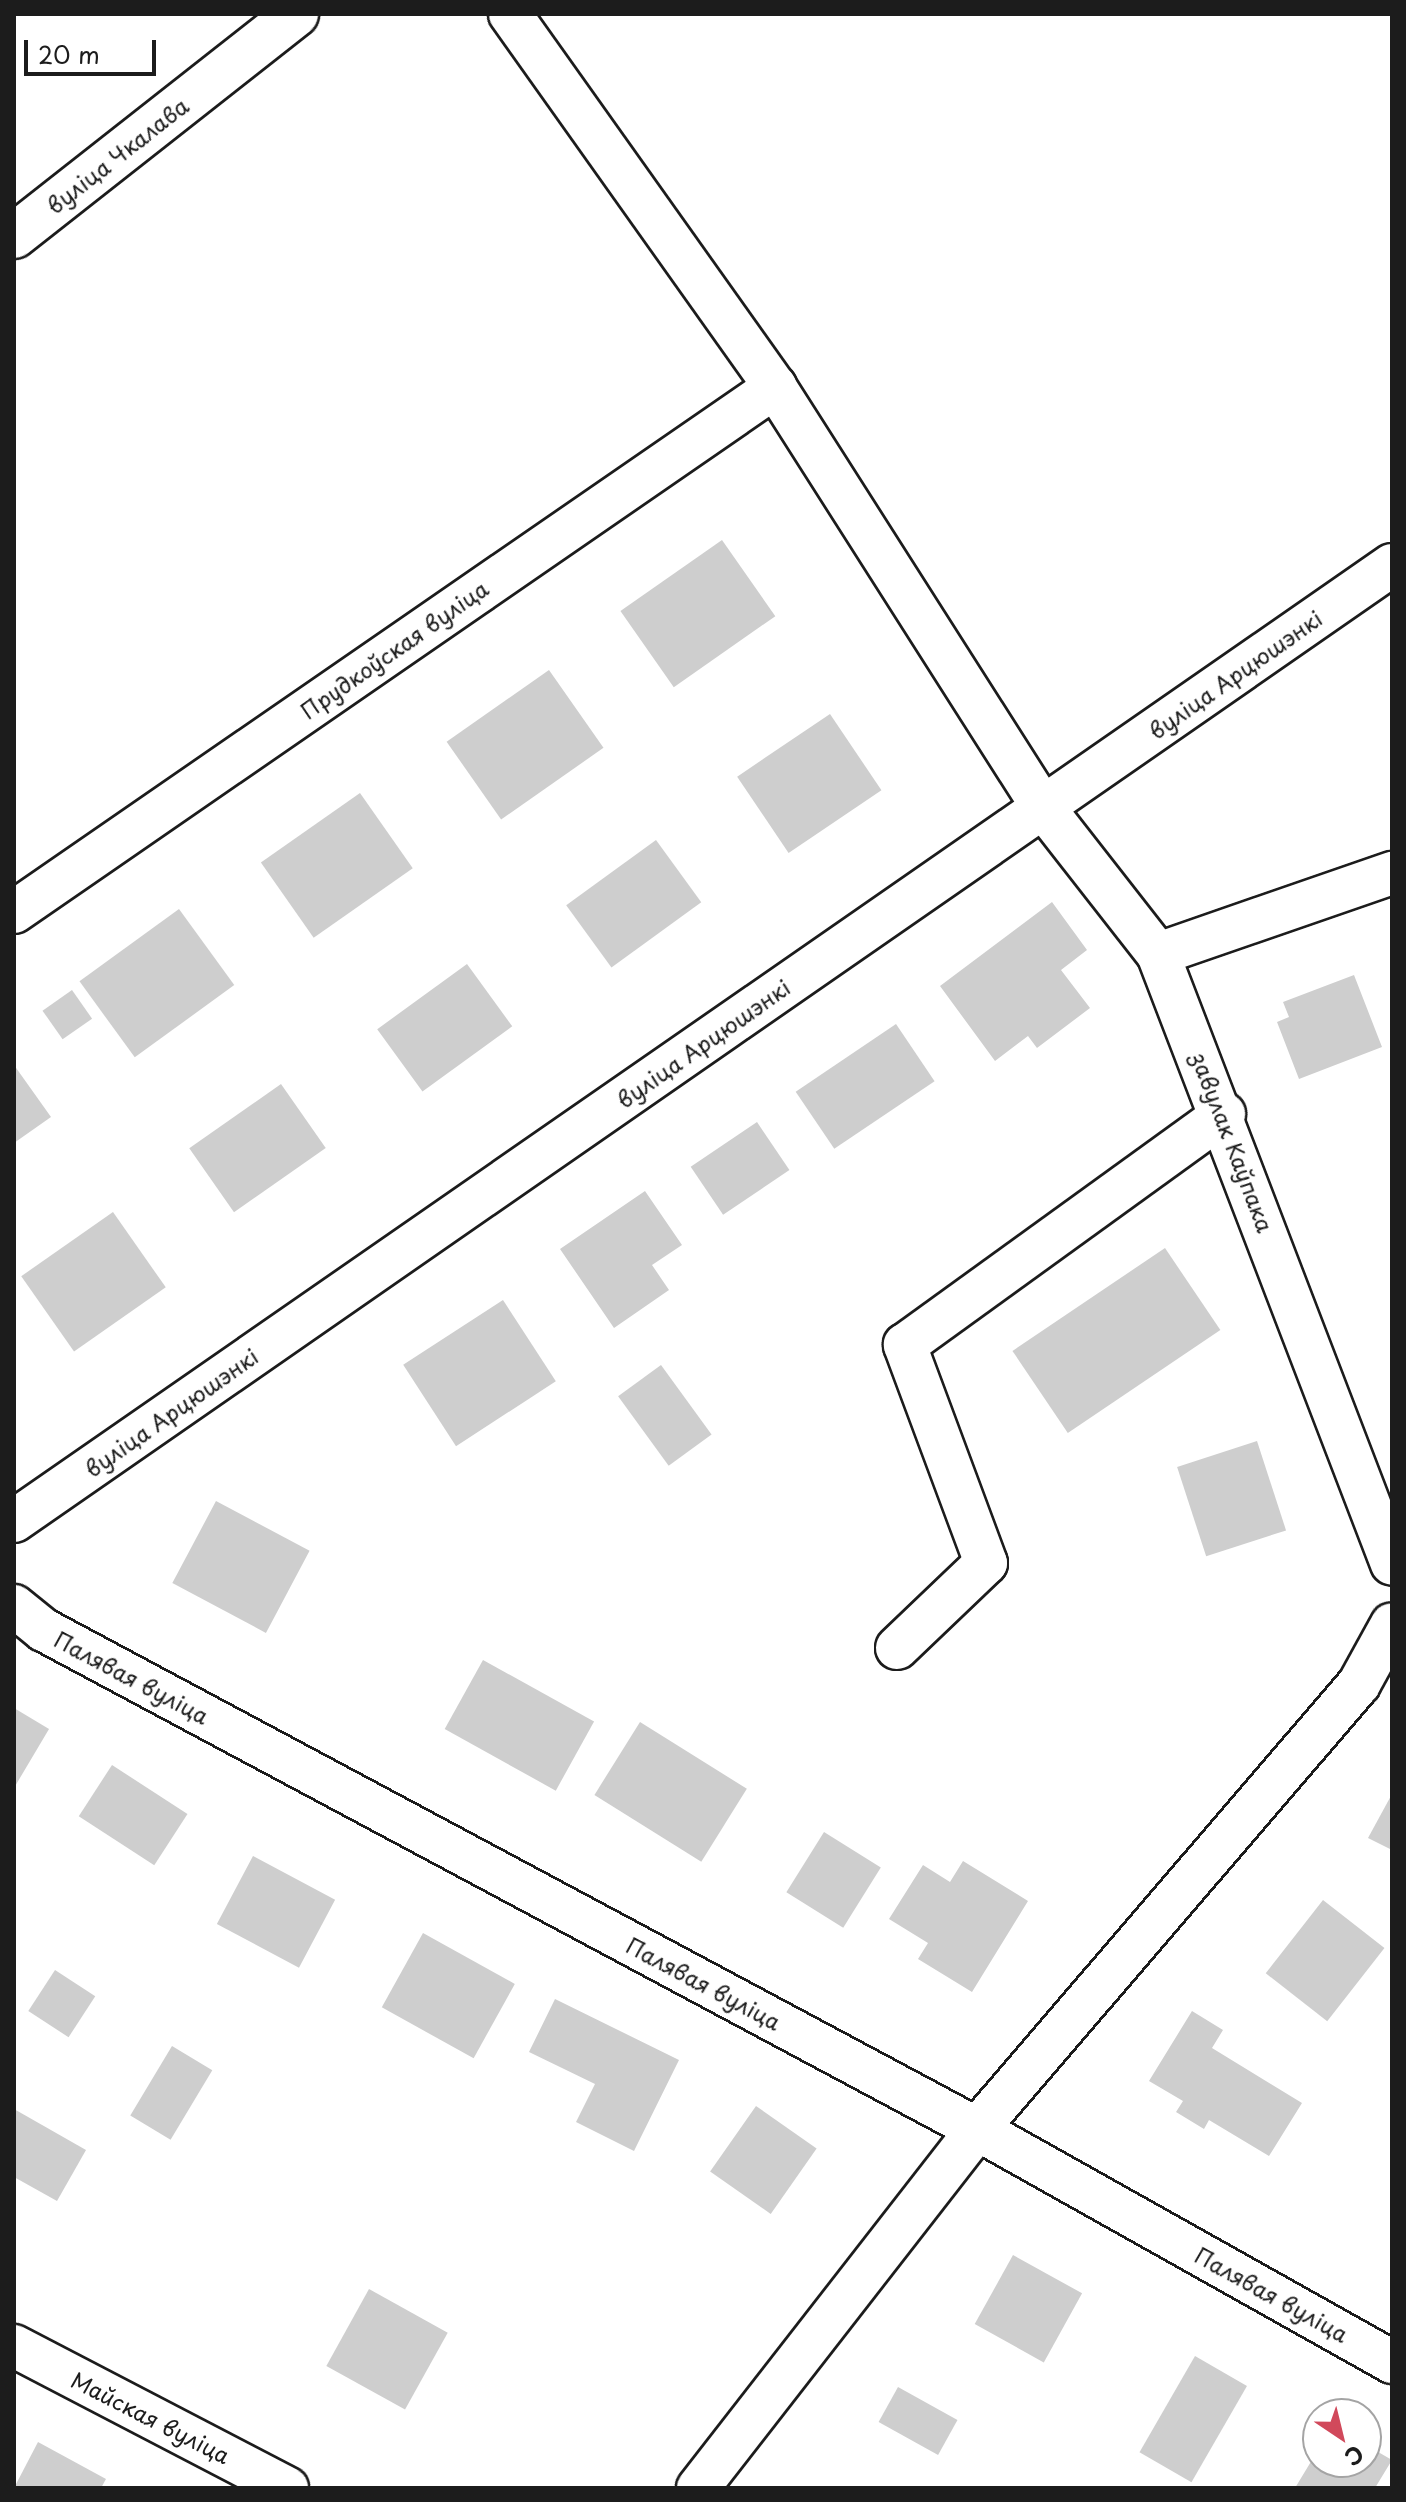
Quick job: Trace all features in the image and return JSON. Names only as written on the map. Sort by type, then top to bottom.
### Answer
[{"type":"main road","name":"вуліца Чкалава","points":[[14,236],[296,14]]},
{"type":"street","name":"завулак Каўпака","points":[[510,14],[775,387],[1043,807],[1158,954],[1224,1114],[1392,1564]]},
{"type":"street","name":"Прудкоўская вуліца","points":[[14,912],[775,387]]},
{"type":"street","name":"вуліца Арцюшэнкі","points":[[14,1521],[1392,565]]},
{"type":"street","points":[[1158,954],[1392,873]]},
{"type":"street","points":[[897,1648],[986,1563],[905,1345],[1224,1114]]},
{"type":"street","name":"Палявая вуліца","points":[[14,1606],[44,1630],[977,2129],[1392,2362]]},
{"type":"street","points":[[698,2488],[977,2129],[1359,1684],[1392,1624]]},
{"type":"street","name":"Майская вуліца","points":[[14,2346],[287,2488]]},
{"type":"building","points":[[722,540],[775,616],[674,687],[620,611]]},
{"type":"building","points":[[549,670],[603,748],[501,820],[447,742]]},
{"type":"building","points":[[830,714],[881,790],[789,853],[737,777]]},
{"type":"building","points":[[360,793],[413,868],[314,938],[261,862]]},
{"type":"building","points":[[656,840],[701,902],[611,968],[566,905]]},
{"type":"building","points":[[1052,902],[1087,950],[1061,970],[1090,1008],[1037,1048],[1028,1036],[995,1061],[940,986]]},
{"type":"building","points":[[179,909],[234,985],[135,1057],[79,981]]},
{"type":"building","points":[[467,964],[512,1026],[422,1092],[377,1029]]},
{"type":"building","points":[[1354,975],[1382,1047],[1299,1079],[1277,1022],[1289,1017],[1283,1002]]},
{"type":"building","points":[[72,990],[92,1019],[63,1039],[43,1011]]},
{"type":"building","points":[[896,1024],[935,1081],[834,1149],[796,1092]]},
{"type":"building","points":[[14,1065],[51,1117],[14,1143]]},
{"type":"building","points":[[281,1084],[326,1148],[234,1212],[189,1148]]},
{"type":"building","points":[[757,1122],[789,1170],[723,1215],[691,1167]]},
{"type":"building","points":[[645,1191],[682,1245],[652,1265],[669,1290],[614,1328],[560,1249]]},
{"type":"building","points":[[113,1212],[166,1287],[74,1352],[21,1276]]},
{"type":"building","points":[[1165,1248],[1220,1330],[1068,1433],[1012,1351]]},
{"type":"building","points":[[503,1300],[556,1381],[456,1446],[403,1365]]},
{"type":"building","points":[[661,1365],[712,1435],[669,1466],[618,1396]]},
{"type":"building","points":[[1257,1441],[1286,1530],[1206,1556],[1177,1467]]},
{"type":"building","points":[[216,1501],[310,1551],[266,1633],[172,1583]]},
{"type":"building","points":[[483,1660],[594,1722],[556,1791],[445,1729]]},
{"type":"building","points":[[14,1708],[49,1729],[14,1788]]},
{"type":"building","points":[[640,1722],[747,1789],[701,1862],[594,1795]]},
{"type":"building","points":[[112,1765],[187,1814],[154,1865],[79,1816]]},
{"type":"building","points":[[1392,1794],[1392,1850],[1368,1838]]},
{"type":"building","points":[[824,1832],[881,1868],[843,1928],[786,1892]]},
{"type":"building","points":[[253,1856],[335,1900],[299,1968],[217,1924]]},
{"type":"building","points":[[963,1861],[1028,1901],[972,1992],[918,1959],[928,1943],[889,1919],[923,1865],[950,1882]]},
{"type":"building","points":[[1323,1900],[1384,1948],[1327,2021],[1266,1973]]},
{"type":"building","points":[[423,1933],[515,1984],[474,2058],[382,2007]]},
{"type":"building","points":[[55,1970],[95,1996],[69,2037],[28,2011]]},
{"type":"building","points":[[555,1999],[679,2060],[634,2151],[576,2122],[595,2084],[529,2052]]},
{"type":"building","points":[[1192,2011],[1223,2030],[1212,2048],[1302,2103],[1269,2156],[1209,2120],[1204,2129],[1176,2112],[1183,2101],[1149,2081]]},
{"type":"building","points":[[172,2046],[212,2070],[171,2140],[130,2115]]},
{"type":"building","points":[[756,2106],[817,2148],[771,2214],[710,2172]]},
{"type":"building","points":[[14,2109],[86,2150],[57,2201],[14,2177]]},
{"type":"building","points":[[1013,2255],[1082,2293],[1044,2362],[975,2324]]},
{"type":"building","points":[[369,2289],[448,2333],[405,2410],[326,2366]]},
{"type":"building","points":[[1195,2356],[1247,2386],[1191,2482],[1140,2452]]},
{"type":"building","points":[[898,2387],[957,2420],[938,2455],[879,2422]]},
{"type":"building","points":[[38,2442],[106,2479],[101,2488],[14,2488]]},
{"type":"building","points":[[1382,2454],[1392,2460],[1382,2476]]},
{"type":"building","points":[[1302,2476],[1381,2478],[1375,2488],[1295,2488]]}]
